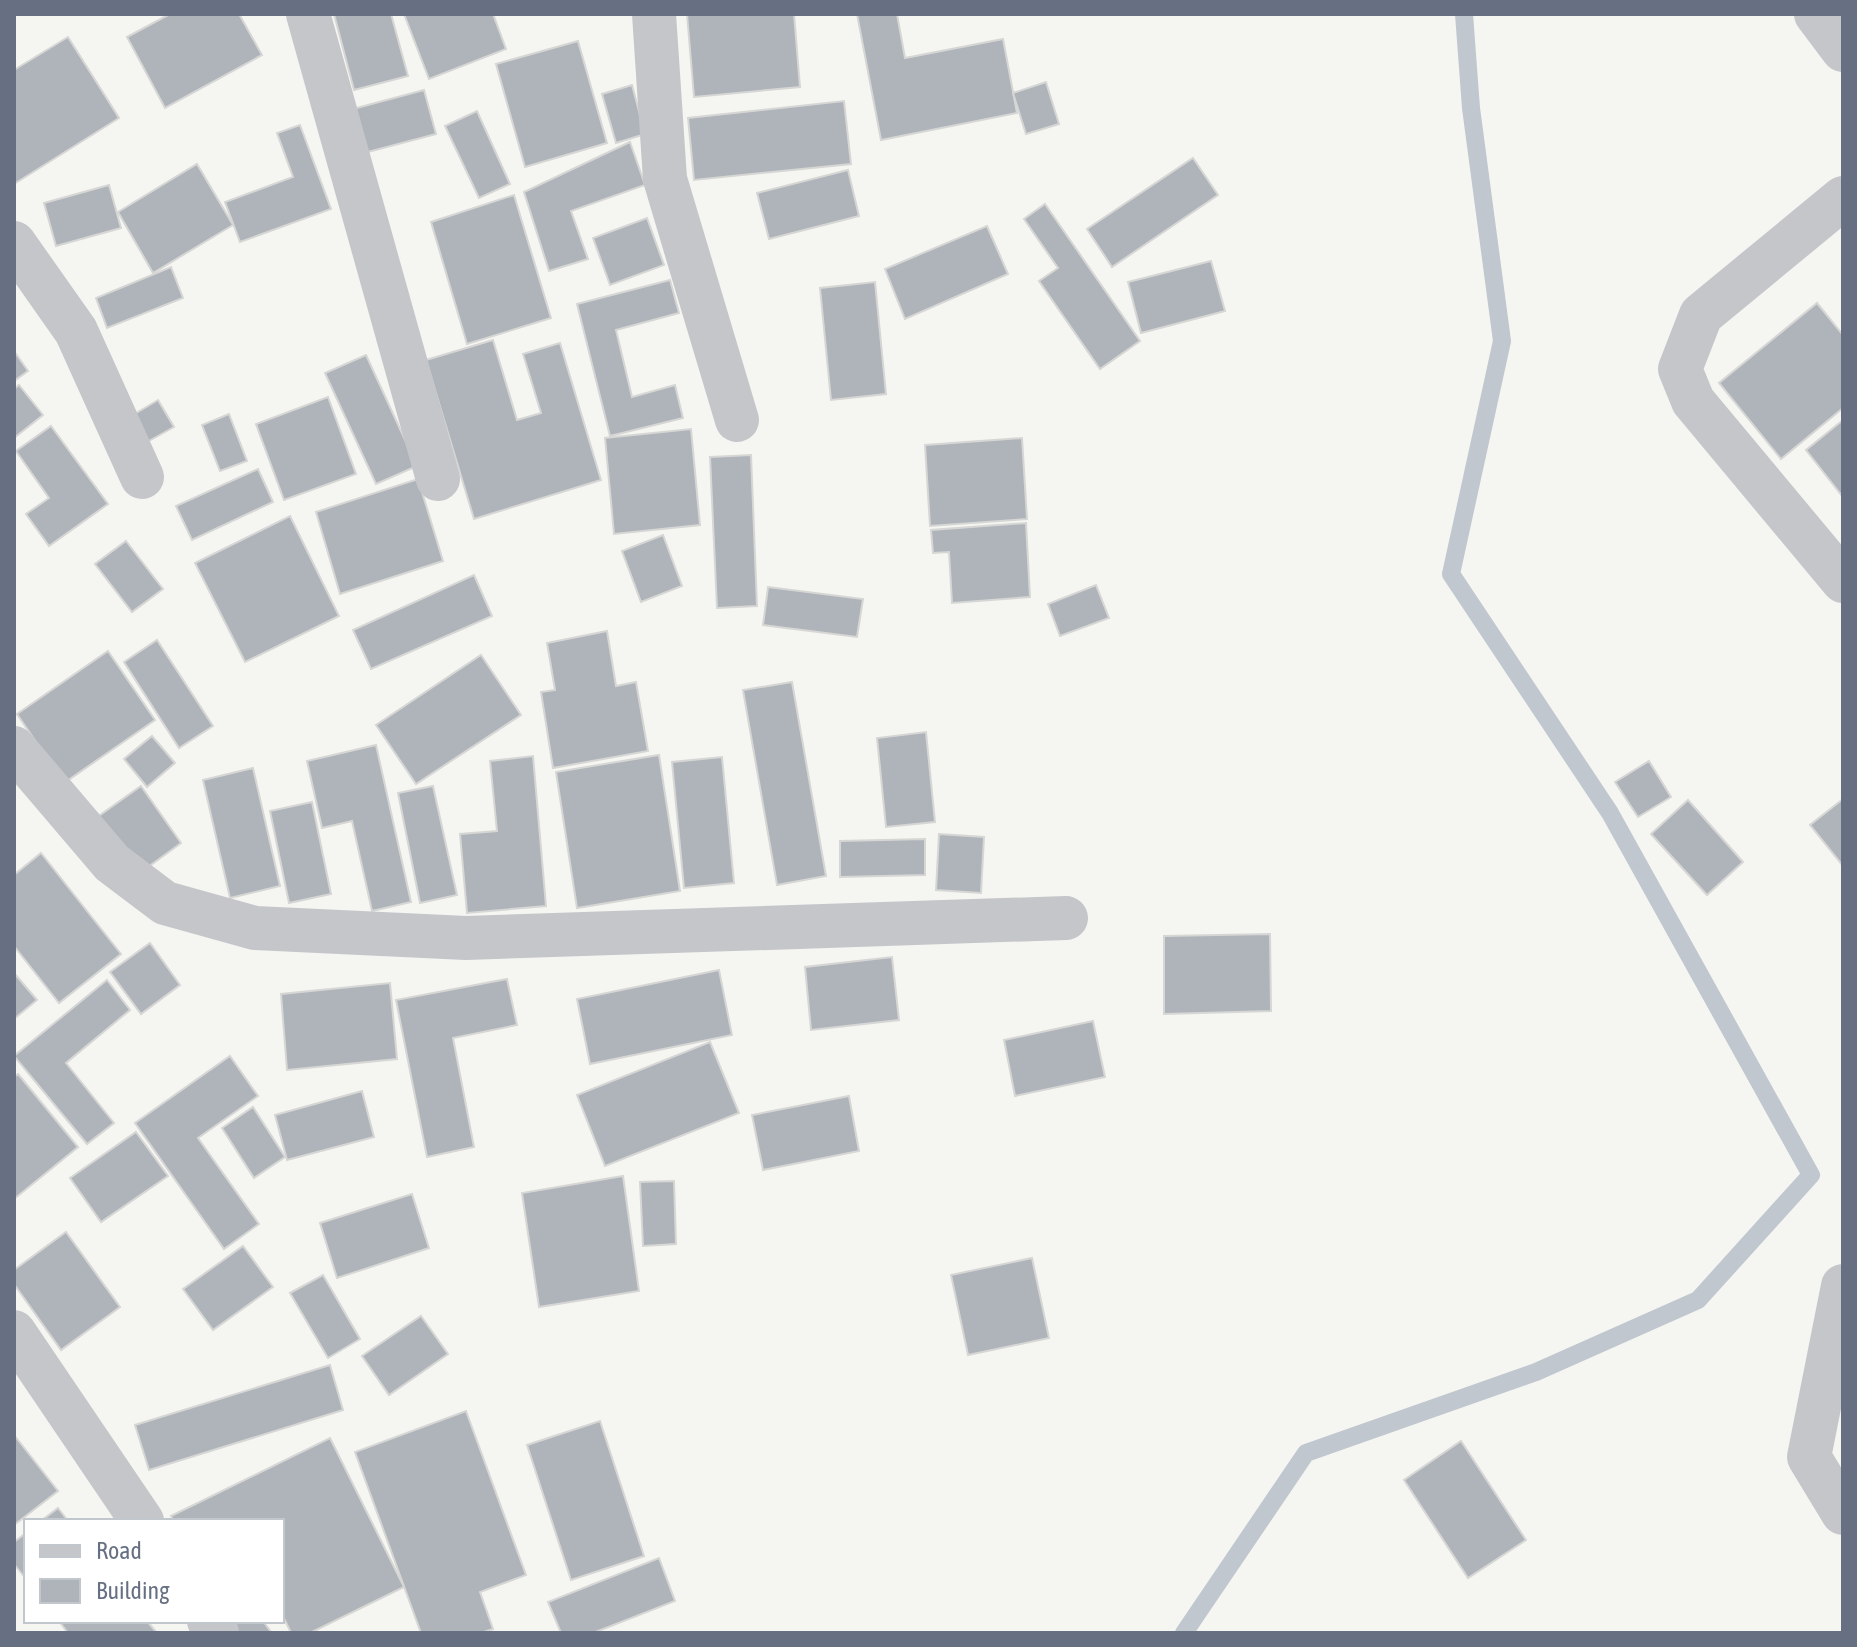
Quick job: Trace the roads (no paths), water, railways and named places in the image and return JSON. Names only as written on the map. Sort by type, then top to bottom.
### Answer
[{"type":"street","points":[[308,14],[438,479]]},
{"type":"street","points":[[654,14],[665,179],[737,420]]},
{"type":"street","points":[[1816,14],[1843,50]]},
{"type":"street","points":[[1843,198],[1701,315],[1680,369],[1693,401],[1843,581]]},
{"type":"street","points":[[14,243],[76,331],[142,477]]},
{"type":"street","points":[[14,748],[112,863],[165,903],[255,928],[466,938],[1066,918]]},
{"type":"street","points":[[1843,1286],[1809,1457],[1843,1513]]},
{"type":"street","points":[[14,1332],[141,1519]]},
{"type":"waterway","points":[[1184,1633],[1306,1453],[1536,1372],[1698,1300],[1811,1175],[1610,813],[1451,574],[1502,341],[1471,108],[1464,14]]}]
